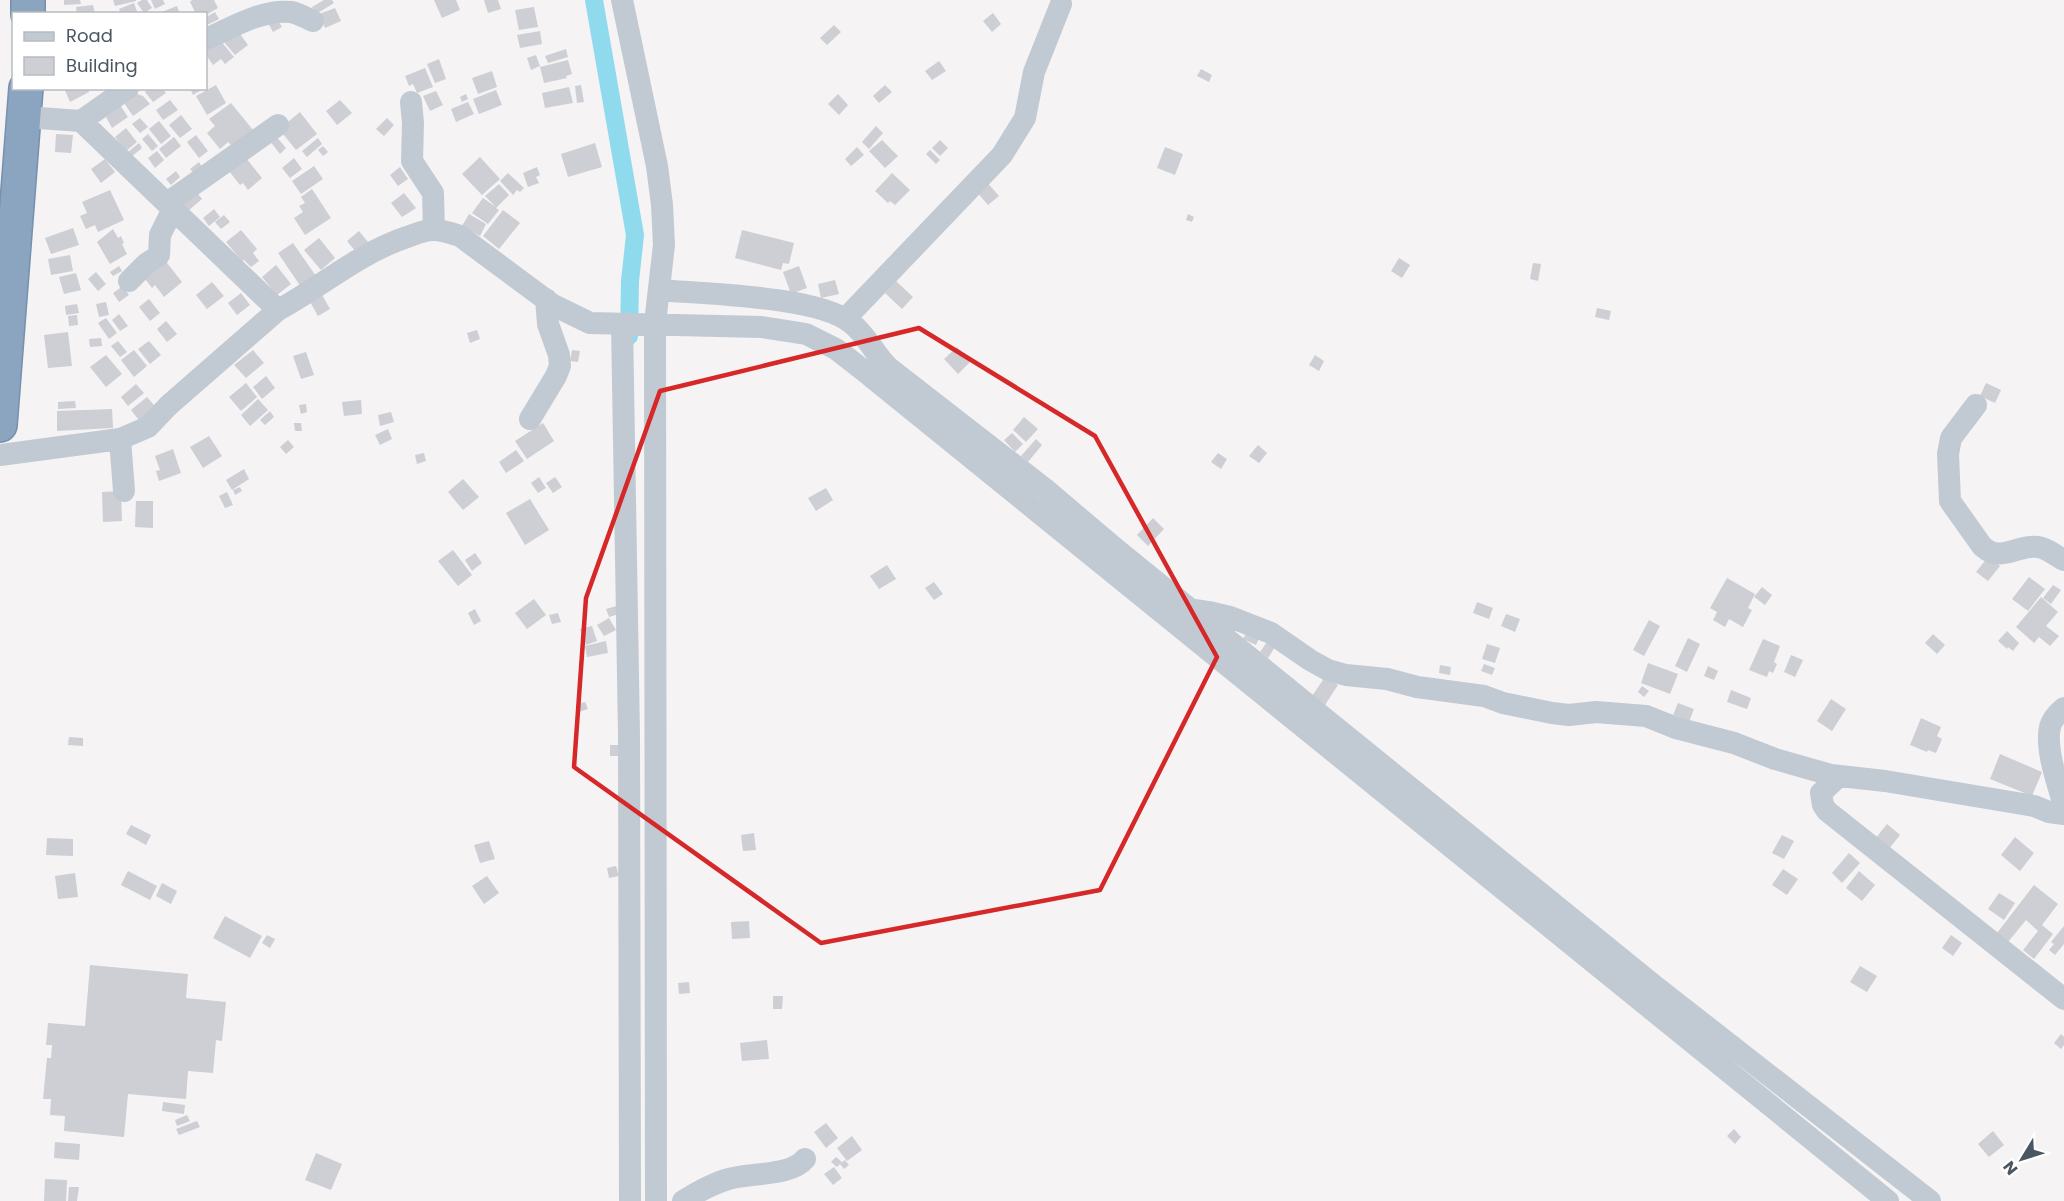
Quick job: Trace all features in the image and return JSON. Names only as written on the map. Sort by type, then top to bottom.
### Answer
[{"type":"highway","points":[[0,425],[25,103]]},
{"type":"street","points":[[622,0],[657,166],[664,245],[659,290],[640,323],[629,745],[630,1201]]},
{"type":"street","points":[[845,319],[1002,154],[1025,118],[1034,72],[1061,4]]},
{"type":"street","points":[[207,39],[259,16],[274,13],[292,12],[313,21]]},
{"type":"street","points":[[81,121],[125,90]]},
{"type":"street","points":[[411,102],[412,161],[433,193],[434,230]]},
{"type":"street","points":[[25,103],[81,121],[278,310]]},
{"type":"street","points":[[129,281],[159,255],[160,235],[170,206],[278,125]]},
{"type":"street","points":[[0,455],[120,439],[148,427],[169,405],[278,310],[360,258],[393,241],[424,231],[442,230],[460,236],[553,305],[590,323],[762,327],[806,334],[836,349],[1888,1201]]},
{"type":"street","points":[[659,290],[780,301],[819,309],[852,323],[890,368],[1045,489],[1656,987],[1930,1201]]},
{"type":"street","points":[[530,419],[560,366],[559,355],[548,324],[546,299]]},
{"type":"street","points":[[640,323],[656,1201]]},
{"type":"street","points":[[1976,405],[1948,444],[1950,501],[1988,552],[2007,554],[2038,547],[2064,560]]},
{"type":"street","points":[[120,439],[124,491]]},
{"type":"street","points":[[1193,610],[1230,617],[1271,633],[1328,670],[1346,675],[1387,679],[1416,687],[1484,696],[1503,703],[1552,713],[1569,715],[1596,712],[1646,716],[1676,728],[1734,743],[1775,759],[1839,776],[2034,806],[2049,812],[2064,814]]},
{"type":"street","points":[[2064,708],[2050,725],[2049,740],[2064,806]]},
{"type":"street","points":[[1839,776],[1821,793],[1821,799],[1827,811],[2064,999]]},
{"type":"street","points":[[683,1201],[705,1188],[727,1180],[751,1174],[785,1172],[800,1165],[805,1159]]},
{"type":"highlighted area","points":[[919,328],[1095,436],[1217,657],[1100,890],[821,943],[574,767],[586,598],[660,391]]},
{"type":"building","points":[[64,0],[80,0],[81,4],[64,5]]},
{"type":"building","points":[[113,0],[136,0],[136,1],[115,6]]},
{"type":"building","points":[[147,0],[152,8],[143,12],[137,3]]},
{"type":"building","points":[[151,0],[163,0],[165,4],[155,9]]},
{"type":"building","points":[[192,0],[214,0],[218,8],[207,14],[207,12],[195,12],[190,2]]},
{"type":"building","points":[[324,0],[332,0],[334,3],[316,14],[312,7]]},
{"type":"building","points":[[434,0],[456,0],[460,10],[442,18]]},
{"type":"building","points":[[484,0],[498,0],[501,9],[488,13]]},
{"type":"building","points":[[134,3],[137,12],[120,12],[119,9]]},
{"type":"building","points":[[93,5],[95,12],[77,12],[76,7]]},
{"type":"building","points":[[177,6],[179,12],[162,12]]},
{"type":"building","points":[[534,7],[538,27],[519,30],[515,10]]},
{"type":"building","points":[[335,8],[341,21],[325,28],[319,14]]},
{"type":"building","points":[[215,12],[219,19],[207,25],[207,16]]},
{"type":"building","points":[[993,13],[1001,24],[992,32],[983,21]]},
{"type":"building","points":[[275,16],[282,27],[273,32],[267,21]]},
{"type":"building","points":[[834,25],[841,32],[827,45],[820,38]]},
{"type":"building","points":[[238,31],[248,45],[235,55],[224,42]]},
{"type":"building","points":[[540,31],[542,44],[520,48],[517,35]]},
{"type":"building","points":[[216,35],[234,57],[225,64],[221,59],[213,65],[207,56],[207,43]]},
{"type":"building","points":[[566,49],[568,57],[548,63],[545,56]]},
{"type":"building","points":[[536,55],[540,66],[531,70],[527,58]]},
{"type":"building","points":[[439,59],[446,79],[435,83],[427,64]]},
{"type":"building","points":[[568,60],[572,74],[566,76],[567,78],[544,83],[540,67]]},
{"type":"building","points":[[939,61],[946,71],[932,80],[925,71]]},
{"type":"building","points":[[425,68],[433,87],[417,93],[413,84],[409,86],[405,76]]},
{"type":"building","points":[[1201,69],[1212,75],[1209,82],[1197,76]]},
{"type":"building","points":[[492,71],[497,87],[478,94],[472,78]]},
{"type":"building","points":[[216,85],[226,103],[207,115],[196,96]]},
{"type":"building","points":[[581,85],[584,102],[577,103],[575,86]]},
{"type":"building","points":[[885,85],[892,92],[879,103],[873,96]]},
{"type":"building","points":[[569,87],[573,103],[545,108],[542,93]]},
{"type":"building","points":[[65,90],[88,90],[89,92],[70,102]]},
{"type":"building","points":[[164,90],[166,93],[153,102],[145,92]]},
{"type":"building","points":[[191,90],[202,90],[193,95]]},
{"type":"building","points":[[496,90],[502,105],[479,114],[473,99]]},
{"type":"building","points":[[436,91],[443,105],[430,111],[423,96]]},
{"type":"building","points":[[137,94],[143,96],[150,104],[133,116],[124,103]]},
{"type":"building","points":[[466,94],[468,99],[462,102],[460,97]]},
{"type":"building","points":[[838,94],[848,105],[839,115],[828,104]]},
{"type":"building","points":[[170,100],[178,110],[163,120],[156,110]]},
{"type":"building","points":[[340,100],[352,113],[337,125],[326,111]]},
{"type":"building","points":[[468,102],[474,114],[456,122],[451,109]]},
{"type":"building","points":[[231,103],[253,130],[233,147],[228,142],[220,149],[207,133],[215,126],[209,119]]},
{"type":"building","points":[[120,105],[128,117],[112,128],[106,117]]},
{"type":"building","points":[[300,112],[317,134],[296,150],[279,129]]},
{"type":"building","points":[[181,115],[192,129],[180,138],[169,125]]},
{"type":"building","points":[[140,118],[148,127],[140,133],[132,124]]},
{"type":"building","points":[[387,118],[394,125],[384,136],[376,129]]},
{"type":"building","points":[[159,121],[171,136],[161,144],[149,129]]},
{"type":"building","points":[[876,126],[883,133],[869,149],[862,142]]},
{"type":"building","points":[[126,128],[137,142],[126,151],[115,137]]},
{"type":"building","points":[[56,134],[73,135],[71,153],[55,152]]},
{"type":"building","points":[[148,134],[158,146],[152,151],[142,139]]},
{"type":"building","points":[[196,135],[208,151],[199,158],[187,142]]},
{"type":"building","points":[[275,135],[286,148],[280,154],[269,140]]},
{"type":"building","points":[[174,137],[181,146],[166,158],[159,149]]},
{"type":"building","points":[[318,138],[322,144],[307,157],[302,151]]},
{"type":"building","points":[[882,140],[898,156],[885,168],[869,151]]},
{"type":"building","points":[[940,140],[948,148],[940,156],[932,148]]},
{"type":"building","points":[[139,143],[142,148],[131,157],[128,152]]},
{"type":"building","points":[[595,143],[602,167],[568,177],[561,154]]},
{"type":"building","points":[[323,146],[328,152],[323,156],[318,150]]},
{"type":"building","points":[[857,147],[864,155],[851,166],[845,159]]},
{"type":"building","points":[[1165,147],[1183,154],[1175,175],[1157,168]]},
{"type":"building","points":[[930,150],[940,160],[936,164],[926,154]]},
{"type":"building","points":[[157,151],[164,160],[155,168],[148,158]]},
{"type":"building","points":[[242,153],[262,178],[248,190],[243,183],[240,185],[225,166]]},
{"type":"building","points":[[480,157],[500,179],[482,195],[462,174]]},
{"type":"building","points":[[294,158],[302,169],[290,178],[282,168]]},
{"type":"building","points":[[105,159],[115,172],[101,183],[91,169]]},
{"type":"building","points":[[199,162],[202,167],[195,174],[190,169]]},
{"type":"building","points":[[314,166],[323,179],[301,194],[292,181]]},
{"type":"building","points":[[400,167],[408,179],[398,186],[390,175]]},
{"type":"building","points":[[537,167],[540,175],[536,177],[539,183],[528,187],[523,173]]},
{"type":"building","points":[[176,171],[180,177],[171,185],[166,179]]},
{"type":"building","points":[[508,173],[524,188],[520,192],[517,190],[513,195],[500,181]]},
{"type":"building","points":[[892,173],[910,190],[895,205],[890,201],[888,203],[875,191]]},
{"type":"building","points":[[985,180],[999,196],[988,205],[975,190]]},
{"type":"building","points":[[499,184],[509,195],[496,208],[499,210],[488,224],[472,213],[483,198],[496,207],[485,196]]},
{"type":"building","points":[[194,189],[202,199],[188,211],[179,200]]},
{"type":"building","points":[[312,189],[331,218],[305,235],[294,218],[303,212],[299,206],[305,203],[301,197]]},
{"type":"building","points":[[110,190],[124,220],[98,232],[95,225],[86,229],[80,216],[87,213],[82,202]]},
{"type":"building","points":[[404,193],[416,208],[402,217],[391,203]]},
{"type":"building","points":[[214,209],[220,217],[209,226],[203,218]]},
{"type":"building","points":[[503,210],[520,223],[499,249],[483,236]]},
{"type":"building","points":[[469,214],[486,224],[480,236],[462,226]]},
{"type":"building","points":[[1188,214],[1194,217],[1192,222],[1186,220]]},
{"type":"building","points":[[224,215],[230,222],[221,229],[215,222]]},
{"type":"building","points":[[73,228],[79,245],[51,254],[45,238]]},
{"type":"building","points":[[113,229],[118,238],[121,236],[127,254],[110,264],[97,242]]},
{"type":"building","points":[[241,230],[257,249],[253,253],[259,261],[251,267],[244,260],[242,261],[226,242]]},
{"type":"building","points":[[742,230],[794,243],[789,264],[783,263],[781,270],[735,258]]},
{"type":"building","points":[[359,231],[368,242],[356,252],[347,241]]},
{"type":"building","points":[[319,238],[335,258],[321,270],[304,250]]},
{"type":"building","points":[[293,243],[316,276],[301,287],[278,253]]},
{"type":"building","points":[[70,255],[73,271],[51,275],[48,259]]},
{"type":"building","points":[[163,258],[182,282],[164,297],[155,285],[152,288],[142,275]]},
{"type":"building","points":[[1399,258],[1410,265],[1402,278],[1391,271]]},
{"type":"building","points":[[1533,263],[1541,264],[1538,281],[1530,279]]},
{"type":"building","points":[[276,265],[291,284],[277,295],[262,277]]},
{"type":"building","points":[[119,266],[122,271],[113,276],[110,272]]},
{"type":"building","points":[[799,266],[807,288],[791,294],[783,272]]},
{"type":"building","points":[[96,272],[106,284],[98,291],[88,279]]},
{"type":"building","points":[[76,273],[81,290],[64,294],[59,277]]},
{"type":"building","points":[[835,280],[839,294],[821,298],[818,284]]},
{"type":"building","points":[[896,281],[913,297],[902,309],[885,293]]},
{"type":"building","points":[[212,282],[224,296],[207,309],[196,295]]},
{"type":"building","points":[[123,286],[129,295],[119,302],[113,293]]},
{"type":"building","points":[[241,293],[250,305],[237,315],[228,303]]},
{"type":"building","points":[[321,293],[330,309],[318,316],[309,300]]},
{"type":"building","points":[[149,299],[160,313],[150,321],[139,307]]},
{"type":"building","points":[[106,302],[109,315],[99,317],[96,304]]},
{"type":"building","points":[[77,304],[79,313],[66,315],[65,306]]},
{"type":"building","points":[[1597,308],[1611,311],[1609,320],[1595,317]]},
{"type":"building","points":[[119,314],[128,326],[120,331],[112,320]]},
{"type":"building","points":[[77,315],[78,325],[69,326],[68,316]]},
{"type":"building","points":[[106,318],[117,333],[109,339],[98,323]]},
{"type":"building","points":[[166,321],[177,334],[167,342],[157,329]]},
{"type":"building","points":[[477,330],[480,339],[470,343],[467,333]]},
{"type":"building","points":[[68,332],[72,366],[48,368],[44,335]]},
{"type":"building","points":[[101,338],[102,346],[90,347],[89,339]]},
{"type":"building","points":[[118,341],[127,352],[120,357],[111,346]]},
{"type":"building","points":[[149,341],[161,355],[150,364],[138,349]]},
{"type":"building","points":[[957,347],[971,361],[958,374],[944,359]]},
{"type":"building","points":[[134,350],[147,366],[134,377],[121,360]]},
{"type":"building","points":[[253,350],[264,363],[246,378],[234,365]]},
{"type":"building","points":[[572,350],[580,351],[578,362],[570,361]]},
{"type":"building","points":[[306,352],[314,375],[301,379],[293,356]]},
{"type":"building","points":[[106,355],[122,374],[106,387],[90,367]]},
{"type":"building","points":[[1315,355],[1324,361],[1319,371],[1309,365]]},
{"type":"building","points":[[266,376],[275,388],[262,399],[253,387]]},
{"type":"building","points":[[246,383],[257,397],[241,411],[229,397]]},
{"type":"building","points":[[1986,383],[2001,390],[1995,403],[1980,396]]},
{"type":"building","points":[[136,384],[144,393],[128,406],[121,397]]},
{"type":"building","points":[[147,397],[159,411],[142,424],[131,410]]},
{"type":"building","points":[[258,399],[268,410],[250,426],[241,415]]},
{"type":"building","points":[[361,400],[362,414],[344,416],[342,402]]},
{"type":"building","points":[[75,401],[76,408],[58,409],[58,402]]},
{"type":"building","points":[[306,404],[307,412],[301,414],[299,405]]},
{"type":"building","points":[[112,409],[113,428],[57,431],[57,411]]},
{"type":"building","points":[[270,411],[274,417],[265,425],[260,420]]},
{"type":"building","points":[[391,412],[394,422],[380,426],[378,415]]},
{"type":"building","points":[[1024,417],[1038,429],[1026,442],[1013,430]]},
{"type":"building","points":[[294,423],[301,423],[302,431],[295,431]]},
{"type":"building","points":[[543,423],[554,441],[527,459],[515,441]]},
{"type":"building","points":[[388,429],[392,439],[380,445],[375,435]]},
{"type":"building","points":[[1012,433],[1023,444],[1015,452],[1004,440]]},
{"type":"building","points":[[209,436],[222,456],[203,468],[190,447]]},
{"type":"building","points":[[1036,439],[1042,445],[1028,462],[1021,456]]},
{"type":"building","points":[[288,440],[294,447],[286,454],[280,447]]},
{"type":"building","points":[[1258,445],[1267,453],[1259,463],[1249,456]]},
{"type":"building","points":[[173,449],[181,473],[159,481],[156,471],[160,470],[155,456]]},
{"type":"building","points":[[516,450],[524,461],[506,473],[499,462]]},
{"type":"building","points":[[424,453],[426,461],[417,464],[415,455]]},
{"type":"building","points":[[1218,453],[1227,459],[1221,469],[1211,462]]},
{"type":"building","points":[[244,469],[249,479],[232,490],[226,480]]},
{"type":"building","points":[[539,477],[546,488],[538,493],[531,483]]},
{"type":"building","points":[[555,477],[562,487],[553,493],[546,483]]},
{"type":"building","points":[[463,479],[479,497],[463,510],[448,492]]},
{"type":"building","points":[[240,487],[242,491],[235,495],[233,490]]},
{"type":"building","points":[[826,488],[833,500],[816,511],[808,498]]},
{"type":"building","points":[[121,491],[122,521],[103,522],[102,492]]},
{"type":"building","points":[[227,492],[233,505],[225,508],[219,496]]},
{"type":"building","points":[[530,499],[549,530],[525,545],[506,513]]},
{"type":"building","points":[[136,501],[153,501],[153,528],[135,527]]},
{"type":"building","points":[[1153,518],[1164,529],[1148,546],[1137,535]]},
{"type":"building","points":[[453,550],[472,575],[458,586],[438,561]]},
{"type":"building","points":[[475,553],[482,563],[472,571],[465,560]]},
{"type":"building","points":[[1988,557],[2000,566],[1988,581],[1976,572]]},
{"type":"building","points":[[887,565],[896,579],[879,589],[870,576]]},
{"type":"building","points":[[2029,577],[2045,589],[2028,611],[2012,599]]},
{"type":"building","points":[[1727,578],[1755,594],[1748,608],[1752,610],[1743,627],[1729,619],[1725,627],[1713,620],[1717,612],[1710,608]]},
{"type":"building","points":[[934,582],[943,594],[934,600],[925,588]]},
{"type":"building","points":[[2053,585],[2061,590],[2051,604],[2043,598]]},
{"type":"building","points":[[1762,587],[1772,595],[1765,605],[1754,597]]},
{"type":"building","points":[[2041,597],[2058,612],[2046,626],[2059,636],[2050,646],[2039,637],[2034,643],[2016,627]]},
{"type":"building","points":[[534,599],[546,615],[527,629],[515,613]]},
{"type":"building","points":[[1477,602],[1493,608],[1489,619],[1473,613]]},
{"type":"building","points":[[620,605],[622,613],[609,617],[606,609]]},
{"type":"building","points":[[475,609],[481,621],[474,625],[468,613]]},
{"type":"building","points":[[558,613],[561,622],[552,624],[549,615]]},
{"type":"building","points":[[1506,614],[1520,619],[1515,632],[1501,626]]},
{"type":"building","points":[[609,618],[616,630],[604,636],[597,625]]},
{"type":"building","points":[[1649,620],[1660,626],[1644,656],[1633,650]]},
{"type":"building","points":[[592,626],[597,641],[586,645],[580,629]]},
{"type":"building","points":[[1248,629],[1261,634],[1256,645],[1243,639]]},
{"type":"building","points":[[2007,631],[2019,643],[2013,651],[1998,641]]},
{"type":"building","points":[[1933,634],[1945,645],[1937,654],[1925,643]]},
{"type":"building","points":[[1688,638],[1700,644],[1687,672],[1675,666]]},
{"type":"building","points":[[1269,639],[1277,644],[1268,658],[1260,652]]},
{"type":"building","points":[[1763,639],[1780,646],[1774,662],[1777,664],[1773,673],[1769,671],[1767,677],[1749,670]]},
{"type":"building","points":[[606,641],[608,653],[587,657],[585,646]]},
{"type":"building","points":[[1487,644],[1500,648],[1495,663],[1482,659]]},
{"type":"building","points":[[1791,655],[1803,660],[1795,677],[1784,672]]},
{"type":"building","points":[[1648,663],[1678,674],[1670,694],[1641,683]]},
{"type":"building","points":[[1484,664],[1495,668],[1492,675],[1481,671]]},
{"type":"building","points":[[1440,665],[1451,667],[1450,675],[1439,673]]},
{"type":"building","points":[[1708,666],[1718,671],[1714,680],[1704,676]]},
{"type":"building","points":[[1325,677],[1338,685],[1325,705],[1312,696]]},
{"type":"building","points":[[1642,686],[1649,691],[1644,697],[1638,692]]},
{"type":"building","points":[[1731,690],[1751,698],[1747,709],[1727,702]]},
{"type":"building","points":[[1831,699],[1846,709],[1832,731],[1817,721]]},
{"type":"building","points":[[585,702],[588,709],[579,712],[577,704]]},
{"type":"building","points":[[1678,703],[1694,709],[1689,722],[1673,715]]},
{"type":"building","points":[[1921,718],[1941,727],[1937,736],[1942,739],[1936,753],[1910,745]]},
{"type":"building","points":[[69,737],[83,738],[83,746],[68,745]]},
{"type":"building","points":[[610,745],[619,745],[619,756],[610,756]]},
{"type":"building","points":[[2000,754],[2042,772],[2032,796],[1990,779]]},
{"type":"building","points":[[1887,824],[1900,835],[1888,850],[1875,839]]},
{"type":"building","points":[[131,825],[151,835],[146,845],[126,834]]},
{"type":"building","points":[[754,833],[756,850],[743,851],[741,835]]},
{"type":"building","points":[[1782,835],[1794,841],[1784,859],[1772,853]]},
{"type":"building","points":[[2015,837],[2034,853],[2020,871],[2001,855]]},
{"type":"building","points":[[47,838],[73,839],[73,856],[46,855]]},
{"type":"building","points":[[489,841],[495,859],[480,863],[474,845]]},
{"type":"building","points":[[1849,853],[1860,863],[1842,883],[1832,873]]},
{"type":"building","points":[[616,866],[619,876],[609,878],[607,868]]},
{"type":"building","points":[[1783,869],[1798,879],[1787,895],[1772,885]]},
{"type":"building","points":[[128,871],[157,886],[150,900],[121,885]]},
{"type":"building","points":[[1859,871],[1875,885],[1862,901],[1846,888]]},
{"type":"building","points":[[75,873],[78,897],[58,899],[55,876]]},
{"type":"building","points":[[487,876],[499,893],[484,904],[472,886]]},
{"type":"building","points":[[162,883],[177,891],[171,904],[156,896]]},
{"type":"building","points":[[2034,885],[2058,904],[2042,925],[2053,934],[2034,959],[2023,950],[2038,931],[2026,920],[2008,942],[1997,933]]},
{"type":"building","points":[[1999,893],[2015,903],[2004,920],[1988,909]]},
{"type":"building","points":[[225,916],[262,936],[250,958],[213,938]]},
{"type":"building","points":[[749,921],[750,938],[732,939],[731,922]]},
{"type":"building","points":[[2064,926],[2064,944],[2055,955],[2049,950],[2054,944],[2051,942]]},
{"type":"building","points":[[267,935],[275,939],[270,948],[262,943]]},
{"type":"building","points":[[1951,935],[1962,943],[1953,956],[1942,948]]},
{"type":"building","points":[[90,965],[188,974],[186,998],[226,1002],[222,1041],[216,1040],[213,1073],[188,1071],[186,1099],[128,1094],[124,1137],[64,1131],[65,1116],[50,1115],[51,1099],[43,1099],[47,1058],[51,1058],[52,1045],[46,1045],[48,1023],[85,1026]]},
{"type":"building","points":[[1860,966],[1877,976],[1867,992],[1850,982]]},
{"type":"building","points":[[689,982],[690,993],[679,994],[678,983]]},
{"type":"building","points":[[773,996],[783,996],[782,1009],[773,1009]]},
{"type":"building","points":[[2061,1034],[2064,1037],[2064,1045],[2061,1049],[2054,1043]]},
{"type":"building","points":[[767,1040],[769,1059],[742,1061],[740,1043]]},
{"type":"building","points":[[163,1102],[185,1105],[184,1114],[162,1111]]},
{"type":"building","points":[[187,1115],[190,1121],[177,1126],[175,1120]]},
{"type":"building","points":[[197,1121],[200,1127],[179,1135],[176,1129]]},
{"type":"building","points":[[826,1123],[838,1138],[826,1148],[814,1132]]},
{"type":"building","points":[[1734,1129],[1741,1137],[1735,1144],[1727,1136]]},
{"type":"building","points":[[1993,1131],[2004,1145],[1989,1157],[1978,1144]]},
{"type":"building","points":[[852,1136],[862,1150],[847,1161],[837,1148]]},
{"type":"building","points":[[55,1142],[80,1144],[79,1160],[54,1158]]},
{"type":"building","points":[[316,1153],[342,1164],[331,1190],[305,1180]]},
{"type":"building","points":[[836,1157],[842,1162],[837,1167],[831,1162]]},
{"type":"building","points":[[845,1160],[849,1165],[844,1169],[840,1164]]},
{"type":"building","points":[[834,1167],[842,1178],[833,1185],[824,1174]]},
{"type":"building","points":[[45,1179],[67,1180],[66,1201],[44,1201]]},
{"type":"building","points":[[69,1187],[79,1187],[77,1201],[68,1201]]},
{"type":"waterway","points":[[594,0],[635,235],[630,281],[629,336]]}]
